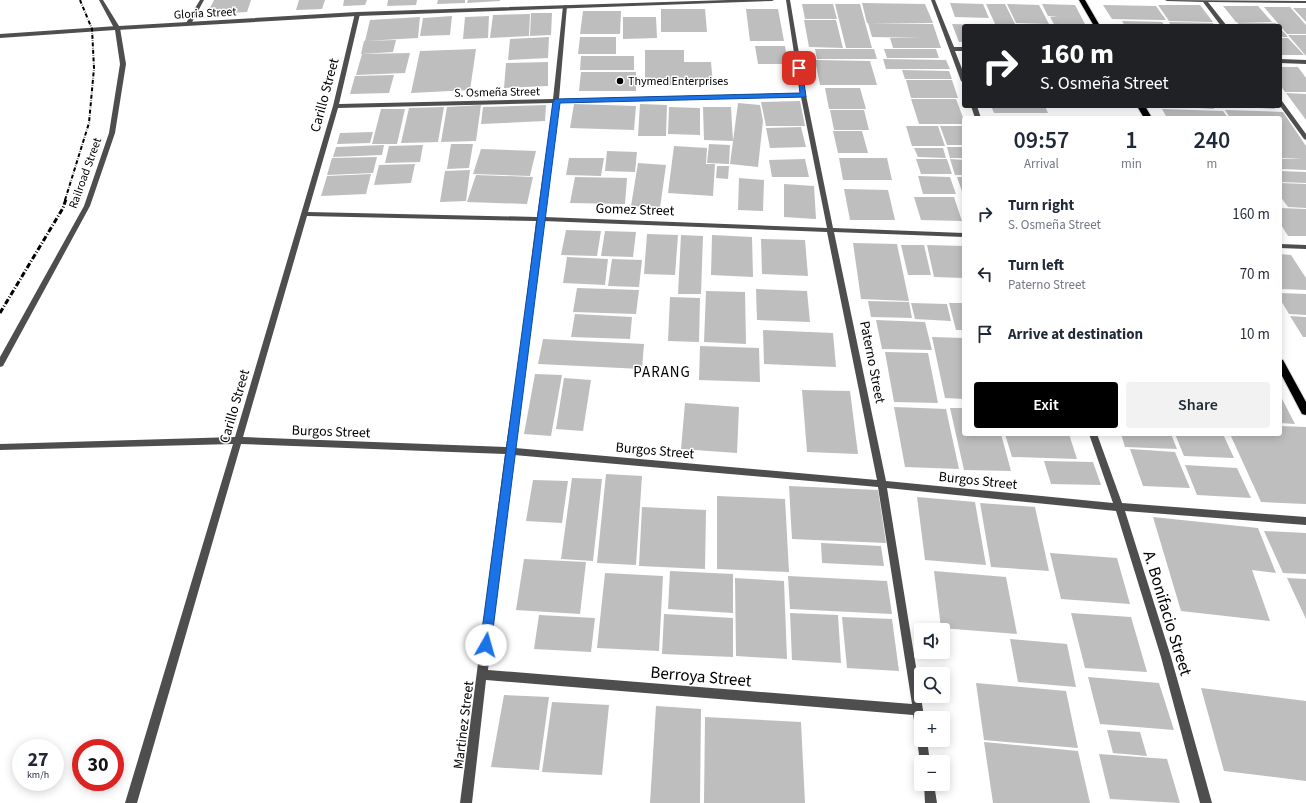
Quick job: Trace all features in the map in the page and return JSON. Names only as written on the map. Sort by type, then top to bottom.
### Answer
[{"type":"main road","points":[[1082,0],[1096,24]]},
{"type":"main road","points":[[1282,367],[1306,411]]},
{"type":"street","name":"Railroad Street","points":[[0,364],[87,206],[112,132],[123,64],[117,28],[101,0]]},
{"type":"street","points":[[189,23],[202,0]]},
{"type":"street","name":"Gloria Street","points":[[0,36],[189,23],[357,14],[772,0]]},
{"type":"street","name":"Paterno Street","points":[[788,0],[803,95],[832,229],[882,484],[918,710]]},
{"type":"street","points":[[933,0],[962,76]]},
{"type":"street","points":[[1167,0],[1306,2]]},
{"type":"street","points":[[1204,0],[1222,24]]},
{"type":"street","name":"Martinez Street","points":[[466,803],[556,101],[565,6]]},
{"type":"street","name":"Carillo Street","points":[[131,803],[336,106],[357,14]]},
{"type":"street","points":[[952,49],[962,49]]},
{"type":"street","points":[[1282,61],[1306,62]]},
{"type":"street","name":"S. Osmeña Street","points":[[336,106],[803,95]]},
{"type":"street","points":[[1282,105],[1306,138]]},
{"type":"street","name":"Gomez Street","points":[[304,214],[540,219],[962,235]]},
{"type":"street","points":[[1282,246],[1306,246]]},
{"type":"street","name":"A. Bonifacio Street","points":[[1094,436],[1119,507],[1166,657],[1206,803]]},
{"type":"street","name":"Burgos Street","points":[[0,447],[238,440],[510,451],[882,484],[1119,507],[1306,521]]},
{"type":"street","name":"Berroya Street","points":[[482,675],[918,710]]},
{"type":"street","points":[[930,791],[932,803]]},
{"type":"building","points":[[214,0],[251,0],[247,12],[207,14]]},
{"type":"building","points":[[299,0],[325,0],[322,9],[296,10]]},
{"type":"building","points":[[344,0],[367,0],[365,5],[343,6]]},
{"type":"building","points":[[388,0],[417,0],[416,5],[387,6]]},
{"type":"building","points":[[438,0],[465,0],[465,3],[437,4]]},
{"type":"building","points":[[468,0],[500,0],[500,1],[467,3]]},
{"type":"building","points":[[862,3],[925,4],[933,23],[867,23]]},
{"type":"building","points":[[950,3],[983,4],[989,18],[955,17]]},
{"type":"building","points":[[802,4],[833,4],[837,19],[805,19]]},
{"type":"building","points":[[835,4],[860,4],[872,48],[846,48]]},
{"type":"building","points":[[986,4],[1005,4],[1015,24],[995,24]]},
{"type":"building","points":[[1007,4],[1039,5],[1049,24],[1016,23]]},
{"type":"building","points":[[1042,4],[1075,5],[1085,24],[1054,24],[1050,17],[1058,17],[1048,16]]},
{"type":"building","points":[[1103,5],[1156,6],[1166,20],[1112,19]]},
{"type":"building","points":[[1158,5],[1200,5],[1213,22],[1169,21]]},
{"type":"building","points":[[1223,6],[1258,6],[1272,22],[1236,22]]},
{"type":"building","points":[[1264,7],[1290,7],[1306,25],[1306,34],[1287,34],[1282,28],[1282,24],[1278,24]]},
{"type":"building","points":[[1293,8],[1306,8],[1306,22]]},
{"type":"building","points":[[661,9],[705,9],[707,32],[661,32]]},
{"type":"building","points":[[746,9],[778,9],[784,41],[750,41]]},
{"type":"building","points":[[583,11],[621,11],[620,34],[580,34]]},
{"type":"building","points":[[531,13],[552,13],[551,35],[530,36]]},
{"type":"building","points":[[530,14],[529,36],[490,38],[493,15]]},
{"type":"building","points":[[452,16],[450,35],[420,36],[423,18]]},
{"type":"building","points":[[489,16],[488,38],[463,39],[465,17]]},
{"type":"building","points":[[420,17],[418,38],[365,41],[370,20]]},
{"type":"building","points":[[623,17],[656,17],[657,38],[623,39]]},
{"type":"building","points":[[804,20],[836,20],[843,48],[809,47]]},
{"type":"building","points":[[1122,21],[1162,22],[1164,24],[1124,24]]},
{"type":"building","points":[[1169,22],[1214,24],[1170,24]]},
{"type":"building","points":[[1237,22],[1277,24],[1238,24]]},
{"type":"building","points":[[868,23],[933,24],[941,48],[893,48],[890,38],[922,38],[872,37]]},
{"type":"building","points":[[952,24],[962,24],[962,42],[959,42]]},
{"type":"building","points":[[1282,30],[1288,37],[1282,37]]},
{"type":"building","points":[[1288,35],[1306,35],[1306,56]]},
{"type":"building","points":[[549,37],[548,58],[508,60],[510,39]]},
{"type":"building","points":[[580,37],[616,37],[616,54],[578,54]]},
{"type":"building","points":[[1282,38],[1288,38],[1304,55],[1282,55]]},
{"type":"building","points":[[396,40],[393,52],[361,54],[364,41]]},
{"type":"building","points":[[755,46],[785,46],[788,64],[758,64]]},
{"type":"building","points":[[476,49],[470,90],[411,93],[420,51]]},
{"type":"building","points":[[815,49],[874,49],[877,59],[817,59]]},
{"type":"building","points":[[884,49],[936,49],[939,58],[887,58]]},
{"type":"building","points":[[645,50],[684,50],[684,62],[711,62],[713,85],[645,85]]},
{"type":"building","points":[[410,53],[405,73],[356,75],[362,54]]},
{"type":"building","points":[[581,56],[634,56],[634,70],[580,70]]},
{"type":"building","points":[[883,59],[946,60],[950,69],[886,69]]},
{"type":"building","points":[[815,60],[870,61],[877,85],[820,85]]},
{"type":"building","points":[[548,62],[548,86],[504,88],[506,63]]},
{"type":"building","points":[[1282,67],[1298,67],[1306,78],[1306,92],[1285,92],[1282,88]]},
{"type":"building","points":[[902,70],[949,71],[952,79],[905,79]]},
{"type":"building","points":[[581,72],[636,72],[636,91],[579,91]]},
{"type":"building","points":[[394,75],[389,93],[350,94],[355,76]]},
{"type":"building","points":[[906,80],[952,80],[958,98],[911,98]]},
{"type":"building","points":[[825,88],[860,88],[866,109],[829,109]]},
{"type":"building","points":[[1286,93],[1306,94],[1306,120]]},
{"type":"building","points":[[911,99],[956,99],[962,116],[962,124],[919,124]]},
{"type":"building","points":[[800,101],[805,126],[766,126],[761,102]]},
{"type":"building","points":[[738,103],[760,105],[763,121],[758,167],[730,164]]},
{"type":"building","points":[[574,104],[636,106],[634,130],[570,128]]},
{"type":"building","points":[[640,104],[667,105],[666,136],[638,136]]},
{"type":"building","points":[[481,105],[476,141],[441,142],[447,107]]},
{"type":"building","points":[[546,105],[545,121],[481,124],[483,107]]},
{"type":"building","points":[[444,107],[438,142],[401,143],[409,108]]},
{"type":"building","points":[[669,107],[700,108],[700,135],[668,134]]},
{"type":"building","points":[[703,107],[731,107],[733,141],[704,140]]},
{"type":"building","points":[[992,108],[1046,108],[1048,113],[994,113]]},
{"type":"building","points":[[381,109],[405,109],[397,144],[372,144]]},
{"type":"building","points":[[1162,109],[1223,111],[1227,116],[1166,116]]},
{"type":"building","points":[[830,110],[864,110],[869,130],[834,130]]},
{"type":"building","points":[[1225,110],[1283,112],[1306,146],[1306,170],[1282,169],[1282,159],[1304,159],[1282,158],[1282,116],[1229,116]]},
{"type":"building","points":[[906,126],[938,126],[945,146],[912,146]]},
{"type":"building","points":[[940,126],[962,126],[962,145],[947,145]]},
{"type":"building","points":[[801,127],[806,147],[770,148],[766,128]]},
{"type":"building","points":[[833,131],[862,131],[868,153],[838,153]]},
{"type":"building","points":[[373,132],[370,143],[337,144],[340,133]]},
{"type":"building","points":[[451,144],[473,144],[469,168],[447,169]]},
{"type":"building","points":[[709,144],[730,145],[729,164],[707,163]]},
{"type":"building","points":[[384,145],[382,155],[333,157],[336,147]]},
{"type":"building","points":[[423,145],[420,162],[385,163],[389,146]]},
{"type":"building","points":[[674,146],[707,148],[706,164],[715,164],[713,196],[668,193]]},
{"type":"building","points":[[947,147],[962,147],[962,158],[950,158]]},
{"type":"building","points":[[914,148],[943,148],[946,158],[918,157]]},
{"type":"building","points":[[481,149],[536,151],[530,176],[473,174]]},
{"type":"building","points":[[607,151],[637,152],[635,172],[605,171]]},
{"type":"building","points":[[377,157],[373,173],[327,175],[332,158]]},
{"type":"building","points":[[569,158],[604,158],[601,176],[566,175]]},
{"type":"building","points":[[839,158],[887,158],[892,180],[843,180]]},
{"type":"building","points":[[805,159],[809,177],[772,177],[769,160]]},
{"type":"building","points":[[916,159],[947,159],[952,174],[921,174]]},
{"type":"building","points":[[950,159],[962,160],[962,175],[955,175]]},
{"type":"building","points":[[638,163],[666,165],[660,208],[631,206]]},
{"type":"building","points":[[415,164],[411,183],[374,185],[379,165]]},
{"type":"building","points":[[717,166],[729,166],[728,179],[716,178]]},
{"type":"building","points":[[470,170],[466,201],[440,202],[445,171]]},
{"type":"building","points":[[1282,171],[1306,172],[1306,183],[1282,182]]},
{"type":"building","points":[[371,174],[366,194],[321,196],[327,176]]},
{"type":"building","points":[[476,175],[533,177],[527,204],[467,202]]},
{"type":"building","points":[[918,176],[950,177],[956,194],[923,194]]},
{"type":"building","points":[[575,177],[627,178],[625,204],[570,203]]},
{"type":"building","points":[[957,177],[962,177],[962,191]]},
{"type":"building","points":[[739,178],[764,180],[763,211],[738,210]]},
{"type":"building","points":[[1282,183],[1306,184],[1306,208],[1288,207],[1282,199]]},
{"type":"building","points":[[784,184],[814,186],[816,219],[784,217]]},
{"type":"building","points":[[844,189],[888,190],[895,220],[850,220]]},
{"type":"building","points":[[914,197],[954,197],[962,221],[921,220]]},
{"type":"building","points":[[1282,208],[1306,209],[1306,236],[1288,236],[1282,226]]},
{"type":"building","points":[[566,230],[601,231],[597,256],[561,255]]},
{"type":"building","points":[[605,231],[636,232],[633,257],[601,256]]},
{"type":"building","points":[[647,234],[678,235],[675,275],[644,274]]},
{"type":"building","points":[[681,235],[703,236],[701,294],[678,294]]},
{"type":"building","points":[[712,235],[752,237],[753,277],[711,275]]},
{"type":"building","points":[[761,239],[805,240],[808,276],[762,274]]},
{"type":"building","points":[[853,243],[897,244],[909,301],[861,299]]},
{"type":"building","points":[[901,245],[924,245],[931,275],[908,275]]},
{"type":"building","points":[[927,245],[962,246],[962,278],[934,277]]},
{"type":"building","points":[[1282,254],[1291,255],[1306,278],[1306,290],[1282,289]]},
{"type":"building","points":[[567,257],[608,259],[605,285],[563,283]]},
{"type":"building","points":[[612,259],[642,260],[639,287],[608,286]]},
{"type":"building","points":[[577,288],[639,290],[636,314],[573,312]]},
{"type":"building","points":[[756,289],[807,291],[810,322],[757,320]]},
{"type":"building","points":[[706,291],[745,292],[746,344],[704,342]]},
{"type":"building","points":[[1282,293],[1306,294],[1306,315],[1289,314],[1282,302]]},
{"type":"building","points":[[670,297],[700,298],[699,342],[668,341]]},
{"type":"building","points":[[868,301],[909,302],[912,318],[871,317]]},
{"type":"building","points":[[911,303],[947,304],[951,321],[915,319]]},
{"type":"building","points":[[949,303],[962,303],[962,330],[956,330]]},
{"type":"building","points":[[575,314],[632,317],[630,339],[571,337]]},
{"type":"building","points":[[1290,316],[1306,317],[1306,337],[1303,337]]},
{"type":"building","points":[[876,320],[925,322],[932,350],[882,349]]},
{"type":"building","points":[[763,330],[833,333],[836,367],[764,364]]},
{"type":"building","points":[[932,337],[962,338],[962,399],[945,398]]},
{"type":"building","points":[[543,339],[644,344],[642,369],[538,364]]},
{"type":"building","points":[[700,346],[759,348],[760,382],[699,380]]},
{"type":"building","points":[[885,352],[928,353],[938,403],[894,402]]},
{"type":"building","points":[[535,374],[562,375],[551,436],[524,434]]},
{"type":"building","points":[[564,378],[591,380],[583,431],[556,429]]},
{"type":"building","points":[[802,390],[850,391],[858,454],[807,452]]},
{"type":"building","points":[[1282,399],[1295,424],[1282,423]]},
{"type":"building","points":[[685,403],[739,407],[737,453],[681,449]]},
{"type":"building","points":[[894,407],[946,409],[959,469],[905,467]]},
{"type":"building","points":[[950,408],[962,408],[962,436],[1002,436],[1011,471],[964,470]]},
{"type":"building","points":[[1282,426],[1306,427],[1306,504],[1261,502],[1231,436],[1282,436]]},
{"type":"building","points":[[1006,436],[1070,436],[1077,459],[1012,457]]},
{"type":"building","points":[[1122,436],[1172,436],[1177,449],[1125,447]]},
{"type":"building","points":[[1176,436],[1224,436],[1234,458],[1184,456]]},
{"type":"building","points":[[1130,449],[1175,452],[1190,488],[1143,486]]},
{"type":"building","points":[[1044,461],[1093,462],[1101,485],[1051,484]]},
{"type":"building","points":[[1185,465],[1237,468],[1251,498],[1197,495]]},
{"type":"building","points":[[606,474],[642,476],[636,565],[597,563]]},
{"type":"building","points":[[572,478],[602,479],[593,561],[561,559]]},
{"type":"building","points":[[533,480],[568,481],[562,523],[526,521]]},
{"type":"building","points":[[789,486],[878,490],[886,543],[792,539]]},
{"type":"building","points":[[717,496],[785,499],[789,572],[717,569]]},
{"type":"building","points":[[917,497],[975,502],[986,565],[925,560]]},
{"type":"building","points":[[980,503],[1035,507],[1049,571],[991,567]]},
{"type":"building","points":[[642,507],[706,510],[705,569],[639,566]]},
{"type":"building","points":[[1153,517],[1258,528],[1276,573],[1252,570],[1270,621],[1181,611]]},
{"type":"building","points":[[1264,531],[1306,533],[1306,574],[1283,573]]},
{"type":"building","points":[[821,543],[881,546],[884,566],[822,563]]},
{"type":"building","points":[[1050,553],[1117,558],[1130,604],[1061,599]]},
{"type":"building","points":[[524,559],[586,562],[580,614],[516,610]]},
{"type":"building","points":[[670,571],[733,574],[733,613],[668,609]]},
{"type":"building","points":[[934,571],[1006,577],[1017,634],[950,629],[950,623],[940,623]]},
{"type":"building","points":[[605,573],[663,576],[659,651],[597,648]]},
{"type":"building","points":[[788,576],[887,581],[892,614],[790,609]]},
{"type":"building","points":[[735,578],[784,581],[787,659],[736,656]]},
{"type":"building","points":[[1287,578],[1306,579],[1306,619]]},
{"type":"building","points":[[790,613],[838,615],[841,663],[792,660]]},
{"type":"building","points":[[1071,613],[1131,617],[1147,672],[1085,668]]},
{"type":"building","points":[[664,614],[733,618],[733,657],[662,654]]},
{"type":"building","points":[[539,615],[595,618],[591,652],[534,649]]},
{"type":"building","points":[[842,617],[892,619],[899,671],[847,668]]},
{"type":"building","points":[[1010,639],[1067,644],[1076,687],[1018,682]]},
{"type":"building","points":[[1088,677],[1159,683],[1174,730],[1100,724]]},
{"type":"building","points":[[976,683],[1066,691],[1078,748],[984,740]]},
{"type":"building","points":[[1201,688],[1306,701],[1306,781],[1224,771]]},
{"type":"building","points":[[504,695],[549,697],[539,770],[491,767]]},
{"type":"building","points":[[552,702],[609,705],[602,775],[542,772]]},
{"type":"building","points":[[656,706],[701,709],[700,803],[650,803]]},
{"type":"building","points":[[705,717],[801,722],[805,803],[704,803]]},
{"type":"building","points":[[1107,730],[1140,732],[1147,756],[1113,753]]},
{"type":"building","points":[[984,742],[1078,751],[1090,803],[993,803]]},
{"type":"building","points":[[1099,754],[1167,759],[1180,803],[1110,799]]},
{"type":"railway","points":[[65,200],[89,123],[94,68],[92,29],[80,0]]},
{"type":"railway","points":[[0,313],[63,208],[66,199]]},
{"type":"place","name":"Thymed Enterprises","points":[[620,81]]},
{"type":"district","name":"PARANG","points":[[662,372]]},
{"type":"route","points":[[486,645],[556,101],[803,95],[799,68]]}]
